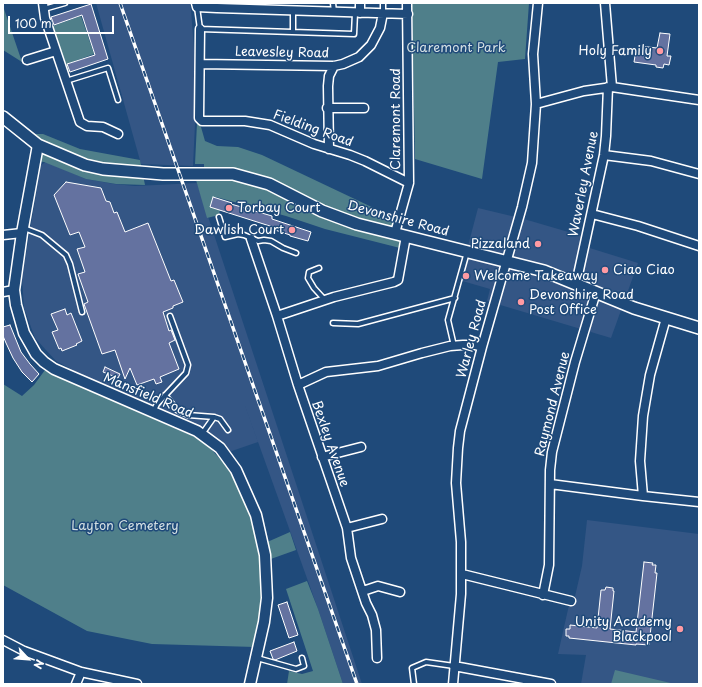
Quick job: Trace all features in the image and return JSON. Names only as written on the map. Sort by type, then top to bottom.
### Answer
[{"type":"main road","name":"Devonshire Road","points":[[3,117],[38,145],[82,164],[103,169],[163,174],[233,174],[269,184],[331,215],[374,229],[544,271],[629,306],[699,328]]},
{"type":"street","points":[[358,13],[360,3]]},
{"type":"street","name":"Claremont Road","points":[[326,300],[398,280],[401,235],[409,183],[407,3]]},
{"type":"street","name":"Warley Road","points":[[453,684],[462,574],[456,483],[460,431],[528,181],[534,149],[536,104],[533,54],[538,3]]},
{"type":"street","name":"Waverley Avenue","points":[[576,284],[604,155],[606,136],[610,87],[605,3]]},
{"type":"street","points":[[197,5],[265,6],[293,11],[311,7],[334,12],[408,14]]},
{"type":"street","points":[[44,6],[45,18],[80,122],[87,126],[104,127],[118,134]]},
{"type":"street","name":"Leavesley Road","points":[[200,64],[334,66],[352,61],[366,51],[371,45],[380,28],[383,13]]},
{"type":"street","points":[[200,29],[200,64]]},
{"type":"street","points":[[27,60],[56,51]]},
{"type":"street","name":"Fielding Road","points":[[200,64],[199,118],[202,120],[245,121],[270,125],[314,144],[366,161],[409,183]]},
{"type":"street","points":[[329,149],[327,108],[328,86],[329,76],[334,66]]},
{"type":"street","points":[[536,104],[584,91],[610,87],[699,100]]},
{"type":"street","points":[[327,108],[364,108]]},
{"type":"street","name":"Mansfield Road","points":[[38,145],[14,290],[16,305],[24,333],[36,354],[54,369],[202,434],[220,448],[236,470],[256,515],[265,555],[267,598],[257,658],[250,684]]},
{"type":"street","points":[[604,155],[651,161],[699,174]]},
{"type":"street","points":[[592,214],[638,226],[699,246]]},
{"type":"street","points":[[3,235],[23,230]]},
{"type":"street","name":"Bexley Avenue","points":[[251,239],[298,385],[347,528],[351,558],[376,630],[377,658]]},
{"type":"street","points":[[3,292],[14,290]]},
{"type":"street","name":"Raymond Avenue","points":[[543,595],[550,565],[550,484],[552,452],[596,292]]},
{"type":"street","points":[[277,316],[326,300]]},
{"type":"street","points":[[643,496],[640,479],[643,416],[650,375],[666,318]]},
{"type":"street","points":[[298,385],[326,372],[378,366],[422,353],[454,346],[475,345],[482,347]]},
{"type":"street","points":[[322,457],[361,447]]},
{"type":"street","points":[[550,484],[699,502]]},
{"type":"street","points":[[347,528],[382,519]]},
{"type":"street","points":[[462,574],[571,601]]},
{"type":"street","points":[[363,591],[378,586],[400,592]]},
{"type":"street","points":[[3,640],[24,651],[80,672],[137,684]]},
{"type":"street","points":[[454,666],[551,684]]},
{"type":"street","points":[[76,684],[80,672]]},
{"type":"lane","points":[[44,6],[65,3]]},
{"type":"lane","points":[[334,3],[334,12]]},
{"type":"lane","points":[[383,3],[383,13]]},
{"type":"lane","points":[[197,5],[200,29],[354,34],[358,13]]},
{"type":"lane","points":[[293,11],[293,32]]},
{"type":"lane","points":[[66,81],[108,68],[118,100]]},
{"type":"lane","points":[[219,217],[225,237],[238,234],[258,241],[271,241],[296,253]]},
{"type":"lane","points":[[23,230],[42,235],[66,255],[82,312]]},
{"type":"lane","points":[[454,346],[448,320],[468,252]]},
{"type":"lane","points":[[318,268],[310,272],[308,278],[314,288],[326,300]]},
{"type":"lane","points":[[333,323],[358,324],[455,298]]},
{"type":"lane","points":[[153,412],[157,404],[186,373],[188,365],[170,316]]},
{"type":"lane","points":[[165,396],[174,408],[188,415],[214,417],[220,419],[228,430]]},
{"type":"lane","points":[[202,434],[214,417]]},
{"type":"lane","points":[[257,658],[296,669],[304,666],[302,658]]},
{"type":"lane","points":[[414,684],[412,668],[426,662],[454,666]]},
{"type":"shaded area","points":[[96,3],[190,3],[194,49],[195,124],[193,166],[141,164]]},
{"type":"shaded area","points":[[46,162],[86,179],[114,184],[135,186],[197,183],[362,684],[343,684],[318,609],[234,375],[258,442],[229,452],[198,427],[90,379],[56,361],[35,338],[24,308],[22,278],[41,165]]},
{"type":"shaded area","points":[[478,208],[524,219],[582,236],[580,245],[638,263],[611,338],[487,301],[490,289],[459,280]]},
{"type":"shaded area","points":[[587,520],[699,534],[699,684],[581,684],[586,655],[558,654],[569,605],[573,605],[582,566]]},
{"type":"green space","name":"Claremont Park","points":[[412,3],[529,3],[525,59],[498,62],[482,179],[415,159]]},
{"type":"green space","points":[[3,6],[22,62],[3,50]]},
{"type":"green space","points":[[81,16],[94,54],[67,64],[69,72],[66,74],[47,18],[50,17],[53,26]]},
{"type":"green space","points":[[197,123],[201,127],[205,141],[217,146],[238,147],[262,155],[397,219],[394,229],[360,221],[331,209],[204,169],[204,164],[195,164]]},
{"type":"green space","points":[[26,134],[43,134],[80,149],[140,160],[145,185],[116,184],[86,179],[44,162],[37,161],[40,147]]},
{"type":"green space","points":[[205,174],[233,174],[399,240],[401,244],[400,248],[325,229],[286,216],[216,197],[213,197],[210,206],[220,209],[219,215],[207,218],[196,180],[206,180]]},
{"type":"green space","name":"Layton Cemetery","points":[[45,370],[51,374],[197,438],[211,449],[230,470],[244,498],[262,556],[262,606],[255,647],[152,644],[87,631],[3,585],[3,384],[22,396],[34,385]]},
{"type":"green space","points":[[290,532],[296,550],[268,560],[265,543]]},
{"type":"green space","points":[[307,581],[343,684],[287,684],[289,671],[302,674],[313,671],[286,589]]},
{"type":"green space","points":[[615,670],[675,684],[611,684]]},
{"type":"building","points":[[91,4],[108,59],[70,72],[67,64],[95,55],[82,15],[54,25],[51,17]]},
{"type":"building","name":"Holy Family","points":[[660,33],[670,34],[667,56],[671,56],[669,65],[664,64],[663,68],[656,67],[656,65],[634,62],[636,50],[639,51],[640,46],[657,48]]},
{"type":"building","points":[[66,182],[101,188],[106,201],[110,202],[114,213],[117,212],[125,232],[148,223],[171,281],[174,280],[183,302],[163,312],[169,331],[171,330],[175,340],[169,343],[179,369],[160,377],[162,382],[156,384],[154,379],[137,385],[130,368],[125,379],[115,350],[102,354],[84,304],[88,302],[78,274],[85,272],[77,249],[85,247],[79,232],[70,235],[54,195]]},
{"type":"building","points":[[213,197],[272,216],[272,219],[311,232],[308,241],[272,229],[273,227],[210,207]]},
{"type":"building","points":[[65,309],[67,315],[71,313],[82,341],[76,344],[77,345],[62,351],[61,348],[59,349],[52,332],[58,330],[51,314]]},
{"type":"building","points":[[10,325],[21,352],[39,374],[32,382],[22,372],[13,358],[3,336],[3,327]]},
{"type":"building","points":[[105,367],[120,374],[118,378],[103,372]]},
{"type":"building","points":[[644,562],[653,563],[652,565],[656,565],[655,573],[657,573],[649,645],[569,638],[569,636],[566,636],[566,629],[570,629],[570,625],[597,628],[601,590],[605,590],[606,587],[613,588],[614,591],[610,629],[636,632]]},
{"type":"building","points":[[287,602],[298,635],[289,638],[278,605]]},
{"type":"building","points":[[294,642],[297,651],[275,660],[273,659],[270,651]]},
{"type":"railway","points":[[120,3],[357,684]]},
{"type":"place","name":"Holy Family","points":[[660,51]]},
{"type":"place","name":"Torbay Court","points":[[229,208]]},
{"type":"place","name":"Dawlish Court","points":[[292,230]]},
{"type":"place","name":"Pizzaland","points":[[538,244]]},
{"type":"place","name":"Ciao Ciao","points":[[605,270]]},
{"type":"place","name":"Welcome Takeaway","points":[[466,276]]},
{"type":"place","name":"Devonshire Road Post Office","points":[[521,302]]},
{"type":"place","name":"Unity Academy Blackpool","points":[[680,629]]}]
